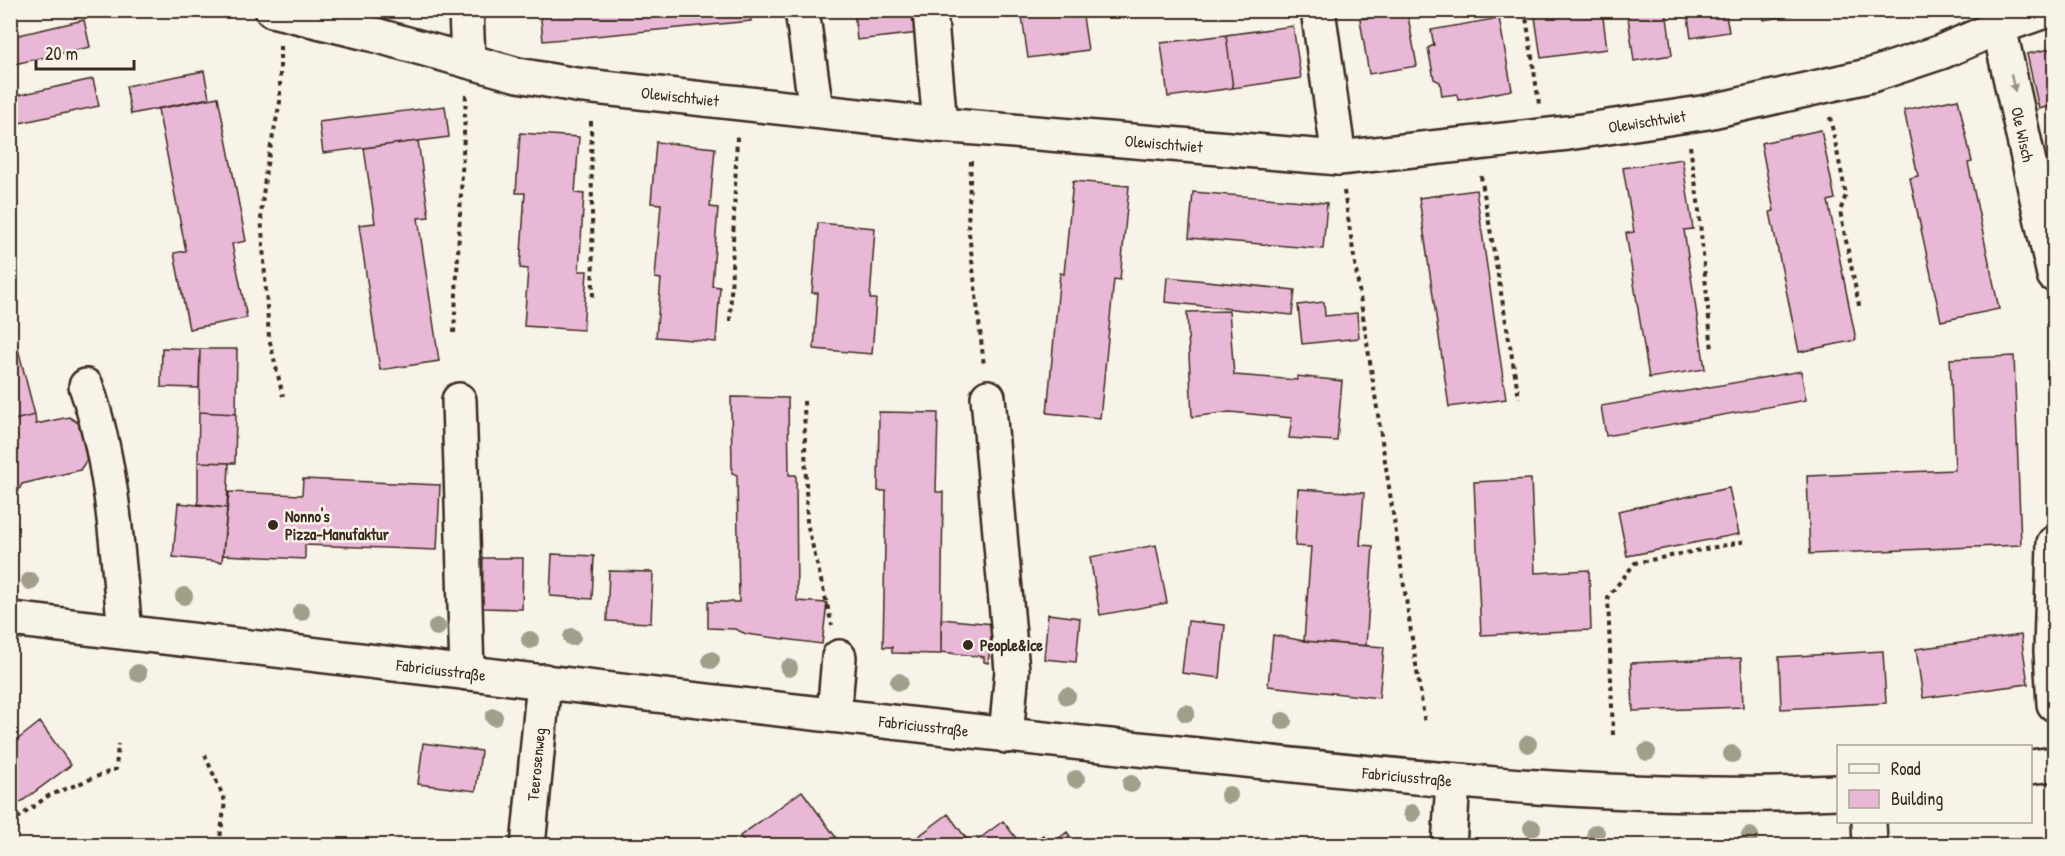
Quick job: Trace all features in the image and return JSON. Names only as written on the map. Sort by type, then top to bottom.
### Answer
[{"type":"street","points":[[466,10],[468,61]]},
{"type":"street","points":[[801,10],[816,110]]},
{"type":"street","points":[[930,10],[940,125]]},
{"type":"street","points":[[1318,10],[1339,158]]},
{"type":"street","name":"Olewischtwiet","points":[[276,11],[377,23],[468,61],[518,75],[591,86],[940,125],[1339,158],[1544,135],[1685,115],[1872,75],[1941,52],[2042,11]]},
{"type":"street","name":"Ole Wisch","points":[[1999,27],[2055,275]]},
{"type":"street","points":[[86,386],[95,413],[114,515],[125,632]]},
{"type":"street","points":[[988,397],[1012,670],[1006,736]]},
{"type":"street","points":[[459,400],[467,673]]},
{"type":"street","points":[[2055,543],[2051,652],[2055,705]]},
{"type":"street","name":"Fabriciusstraße","points":[[10,619],[1006,736],[1454,781],[1705,796],[1837,792]]},
{"type":"street","points":[[834,715],[839,657]]},
{"type":"street","name":"Teerosenweg","points":[[528,846],[544,681]]},
{"type":"street","points":[[2032,767],[2055,764]]},
{"type":"street","points":[[1449,846],[1454,781]]},
{"type":"street","points":[[1869,823],[1870,846]]},
{"type":"path","points":[[1525,10],[1544,135]]},
{"type":"path","points":[[276,11],[280,102],[266,169],[261,214],[269,338],[283,396]]},
{"type":"path","points":[[454,333],[468,61]]},
{"type":"path","points":[[591,86],[593,300]]},
{"type":"path","points":[[1823,86],[1846,195],[1840,210],[1860,310]]},
{"type":"path","points":[[730,321],[739,103]]},
{"type":"path","points":[[1685,115],[1698,201],[1712,351]]},
{"type":"path","points":[[973,128],[968,224],[988,397]]},
{"type":"path","points":[[1475,142],[1519,398]]},
{"type":"path","points":[[1339,158],[1425,724]]},
{"type":"path","points":[[804,401],[807,523],[825,588],[839,657]]},
{"type":"path","points":[[1613,735],[1608,597],[1635,563],[1746,541]]},
{"type":"path","points":[[10,824],[48,796],[116,769],[118,744]]},
{"type":"path","points":[[205,755],[225,801],[220,839],[222,846]]},
{"type":"building","points":[[540,10],[750,10],[751,21],[543,41]]},
{"type":"building","points":[[854,10],[916,10],[919,33],[857,40]]},
{"type":"building","points":[[1021,10],[1082,10],[1088,50],[1028,58]]},
{"type":"building","points":[[1534,10],[1602,10],[1607,49],[1541,58]]},
{"type":"building","points":[[1627,10],[1666,10],[1672,55],[1634,61]]},
{"type":"building","points":[[1687,10],[1725,10],[1729,32],[1691,38]]},
{"type":"building","points":[[1762,10],[1797,10],[1798,14],[1764,20]]},
{"type":"building","points":[[1407,11],[1417,66],[1369,74],[1360,19]]},
{"type":"building","points":[[1499,18],[1512,90],[1458,100],[1457,94],[1442,96],[1440,82],[1434,79],[1428,48],[1434,45],[1431,30]]},
{"type":"building","points":[[84,20],[90,47],[10,65],[10,37]]},
{"type":"building","points":[[1293,26],[1301,78],[1233,88],[1226,35]]},
{"type":"building","points":[[1226,35],[1233,88],[1168,97],[1161,43]]},
{"type":"building","points":[[2054,48],[2054,105],[2039,109],[2027,54]]},
{"type":"building","points":[[204,71],[209,98],[131,114],[126,86]]},
{"type":"building","points":[[93,79],[99,106],[10,125],[10,97]]},
{"type":"building","points":[[218,97],[246,241],[232,244],[247,318],[189,329],[174,253],[186,251],[158,109]]},
{"type":"building","points":[[1958,99],[1972,162],[1968,163],[1999,309],[1941,321],[1910,178],[1918,176],[1904,110]]},
{"type":"building","points":[[445,106],[449,137],[323,153],[319,122]]},
{"type":"building","points":[[1821,130],[1835,199],[1828,201],[1856,340],[1799,352],[1770,212],[1774,211],[1761,143]]},
{"type":"building","points":[[520,133],[579,137],[575,193],[584,194],[579,271],[587,271],[583,330],[524,326],[528,269],[520,268],[525,193],[516,193]]},
{"type":"building","points":[[418,141],[429,217],[418,218],[439,361],[380,370],[359,225],[375,223],[364,148]]},
{"type":"building","points":[[656,142],[715,148],[710,207],[718,208],[712,286],[720,287],[716,342],[656,337],[661,279],[655,278],[661,204],[651,203]]},
{"type":"building","points":[[1682,159],[1693,229],[1684,230],[1705,369],[1649,378],[1626,233],[1634,232],[1623,168]]},
{"type":"building","points":[[1073,181],[1129,186],[1120,280],[1114,279],[1100,418],[1047,413],[1060,273],[1064,274]]},
{"type":"building","points":[[1476,190],[1506,399],[1449,407],[1419,198]]},
{"type":"building","points":[[1193,192],[1327,203],[1323,249],[1189,238]]},
{"type":"building","points":[[818,223],[875,228],[870,299],[876,299],[872,354],[814,349],[818,293],[812,293]]},
{"type":"building","points":[[1167,277],[1295,290],[1292,315],[1165,302]]},
{"type":"building","points":[[1324,302],[1325,316],[1357,313],[1359,338],[1302,344],[1298,305]]},
{"type":"building","points":[[1229,311],[1234,375],[1297,380],[1297,376],[1342,381],[1337,441],[1289,438],[1292,418],[1230,412],[1192,417],[1187,312]]},
{"type":"building","points":[[17,345],[35,415],[10,421],[10,346]]},
{"type":"building","points":[[162,348],[200,349],[199,388],[161,387]]},
{"type":"building","points":[[200,349],[237,349],[236,414],[199,412]]},
{"type":"building","points":[[2014,356],[2021,545],[1810,554],[1807,476],[1955,470],[1950,359]]},
{"type":"building","points":[[1801,371],[1806,400],[1606,436],[1601,406]]},
{"type":"building","points":[[731,397],[788,398],[789,475],[796,475],[797,601],[827,603],[822,644],[746,634],[735,629],[708,628],[708,602],[739,602],[737,475],[732,473]]},
{"type":"building","points":[[199,412],[236,414],[235,463],[198,462]]},
{"type":"building","points":[[879,412],[938,413],[936,492],[943,492],[941,654],[892,653],[892,647],[883,647],[886,491],[878,491]]},
{"type":"building","points":[[35,415],[36,424],[69,417],[80,424],[88,458],[80,470],[22,484],[18,492],[10,494],[10,421]]},
{"type":"building","points":[[198,462],[229,463],[227,508],[198,504]]},
{"type":"building","points":[[303,479],[440,485],[437,550],[305,545],[305,559],[223,555],[229,492],[302,495]]},
{"type":"building","points":[[1531,479],[1535,573],[1589,570],[1591,630],[1481,635],[1474,482]]},
{"type":"building","points":[[1729,488],[1739,534],[1627,556],[1618,511]]},
{"type":"building","points":[[1298,489],[1364,493],[1360,545],[1373,546],[1366,646],[1304,641],[1311,547],[1295,546]]},
{"type":"building","points":[[178,503],[227,508],[222,562],[173,557]]},
{"type":"building","points":[[1156,545],[1167,603],[1100,615],[1090,557]]},
{"type":"building","points":[[552,554],[594,556],[592,599],[550,596]]},
{"type":"building","points":[[483,558],[523,558],[522,609],[482,608]]},
{"type":"building","points":[[609,571],[653,572],[651,623],[607,621]]},
{"type":"building","points":[[1048,614],[1080,618],[1076,662],[1044,659]]},
{"type":"building","points":[[941,619],[993,624],[988,663],[984,662],[984,657],[941,652]]},
{"type":"building","points":[[1188,621],[1225,625],[1220,678],[1182,673]]},
{"type":"building","points":[[1273,635],[1304,641],[1384,647],[1379,698],[1268,686]]},
{"type":"building","points":[[2021,635],[2028,684],[1923,698],[1916,649]]},
{"type":"building","points":[[1883,651],[1886,703],[1781,709],[1779,657]]},
{"type":"building","points":[[1741,658],[1743,707],[1633,711],[1631,663]]},
{"type":"building","points":[[40,722],[71,765],[10,810],[10,740],[13,743]]},
{"type":"building","points":[[423,743],[481,751],[476,791],[418,784]]},
{"type":"building","points":[[802,791],[837,839],[829,846],[746,846],[740,836]]},
{"type":"building","points":[[948,814],[971,845],[1003,821],[1022,846],[920,846],[915,839]]},
{"type":"building","points":[[1067,832],[1077,846],[1049,846],[1050,845]]},
{"type":"building","points":[[1043,835],[1050,845],[1028,846]]},
{"type":"place","name":"Nonno's Pizza-Manufaktur","points":[[273,525]]},
{"type":"place","name":"People&Ice","points":[[968,645]]}]
